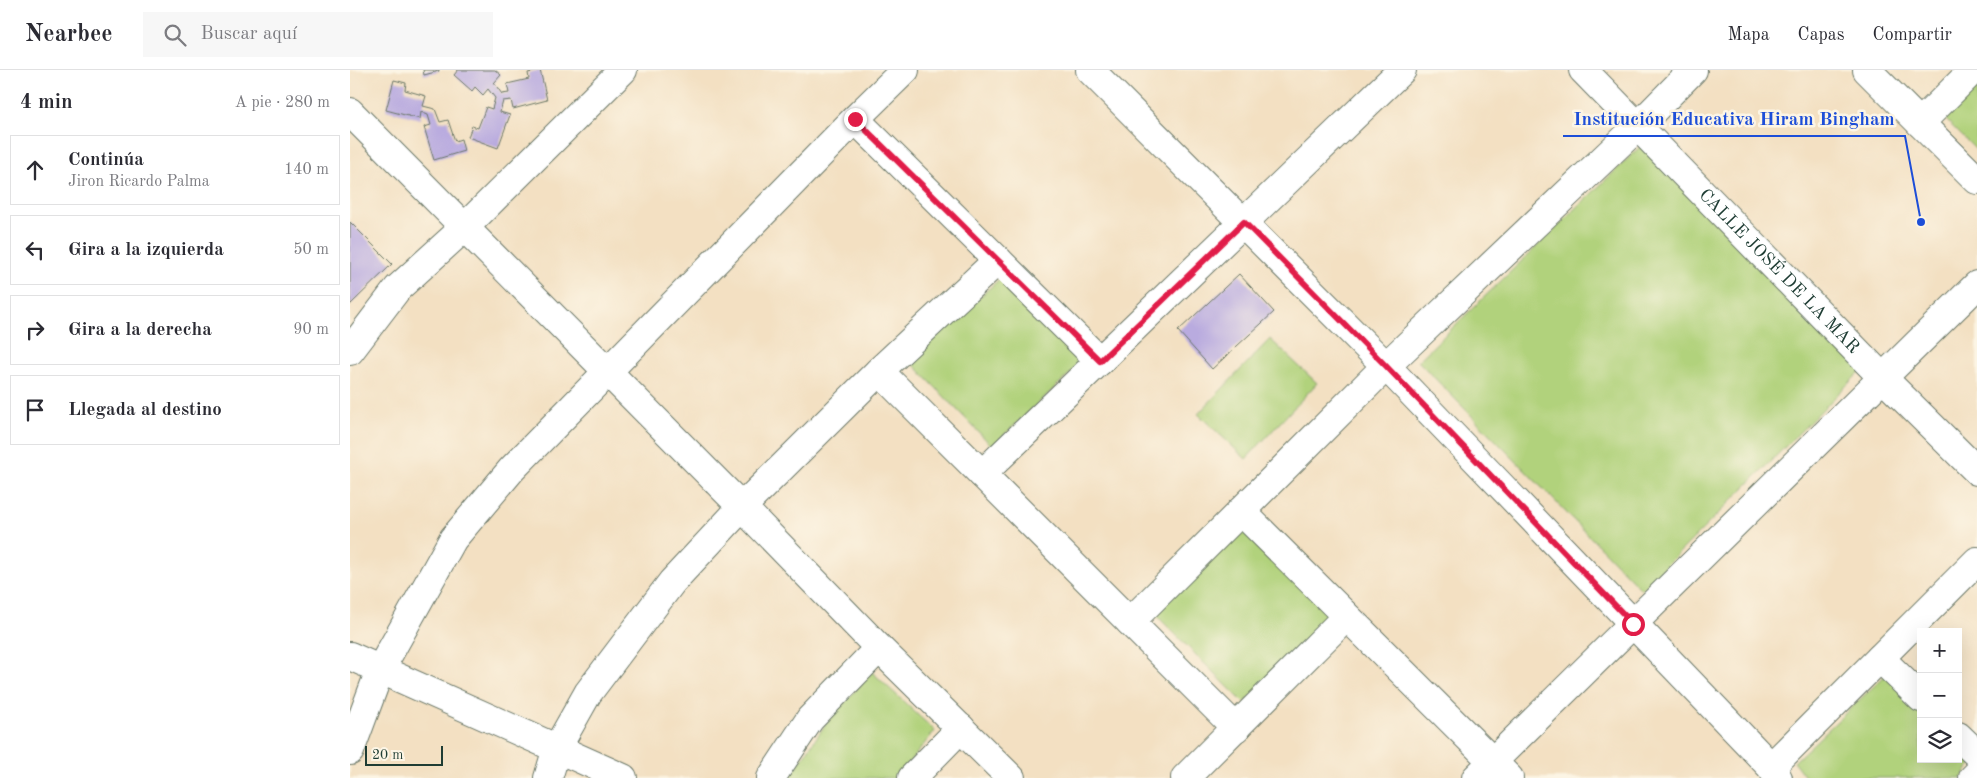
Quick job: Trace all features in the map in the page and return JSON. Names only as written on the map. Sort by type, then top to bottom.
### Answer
[{"type":"street","points":[[350,351],[398,288],[464,228],[623,70]]},
{"type":"street","points":[[350,751],[380,670],[453,539],[512,469],[905,70]]},
{"type":"street","points":[[1090,70],[1386,366],[1775,773],[1880,658],[1977,561]]},
{"type":"street","name":"CALLE JOSÉ DE LA MAR","points":[[1583,70],[1883,378],[1977,471]]},
{"type":"street","points":[[1130,622],[1386,366],[1637,127],[1693,70]]},
{"type":"street","points":[[1867,70],[1977,180]]},
{"type":"street","points":[[1920,123],[1973,70]]},
{"type":"street","points":[[982,474],[1244,222],[1392,73]]},
{"type":"street","points":[[350,112],[742,507],[878,648],[1011,778]]},
{"type":"street","points":[[855,119],[1100,361]]},
{"type":"street","points":[[548,778],[557,748],[588,693],[672,582],[742,507],[879,370],[998,260]]},
{"type":"street","points":[[1241,511],[1346,617],[1493,773],[1633,624],[1977,286]]},
{"type":"street","points":[[879,370],[1236,728]]},
{"type":"street","points":[[1184,778],[1346,617]]},
{"type":"street","points":[[771,778],[810,719],[878,648]]},
{"type":"street","points":[[350,656],[623,778]]},
{"type":"street","points":[[1880,658],[1917,694]]},
{"type":"street","points":[[912,778],[961,728]]},
{"type":"street","points":[[1962,740],[1977,754]]},
{"type":"street","points":[[1973,778],[1977,774]]},
{"type":"green space","points":[[1977,87],[1977,151],[1945,119]]},
{"type":"green space","points":[[1646,141],[1865,367],[1642,590],[1418,361]]},
{"type":"green space","points":[[1006,273],[1090,355],[992,446],[910,361]]},
{"type":"green space","points":[[1270,339],[1317,383],[1246,459],[1198,414]]},
{"type":"green space","points":[[1250,521],[1339,611],[1244,703],[1155,614]]},
{"type":"green space","points":[[1893,668],[1917,693],[1917,763],[1962,763],[1962,740],[1977,756],[1962,778],[1806,778],[1794,762]]},
{"type":"green space","points":[[872,672],[935,731],[896,778],[789,778],[827,722]]},
{"type":"building","points":[[423,70],[439,70],[439,71],[424,75]]},
{"type":"building","points":[[458,70],[495,70],[501,75],[494,83],[502,94],[509,93],[507,84],[529,79],[528,73],[540,70],[547,100],[513,109],[511,100],[503,101],[500,112],[510,115],[498,148],[468,137],[472,126],[478,128],[486,107],[492,109],[495,98],[488,89],[483,95],[475,87],[472,91],[454,75]]},
{"type":"building","points":[[394,80],[406,83],[405,90],[426,96],[423,106],[435,109],[440,122],[448,120],[455,141],[461,139],[464,151],[434,160],[424,127],[431,125],[428,115],[421,112],[420,119],[386,110]]},
{"type":"building","points":[[350,222],[392,264],[350,305]]},
{"type":"building","points":[[1239,274],[1274,312],[1212,369],[1178,331]]},
{"type":"place","name":"Institución Educativa Hiram Bingham","points":[[1921,222]]},
{"type":"route","points":[[855,119],[1100,361],[1244,222],[1386,366],[1633,624]]}]
